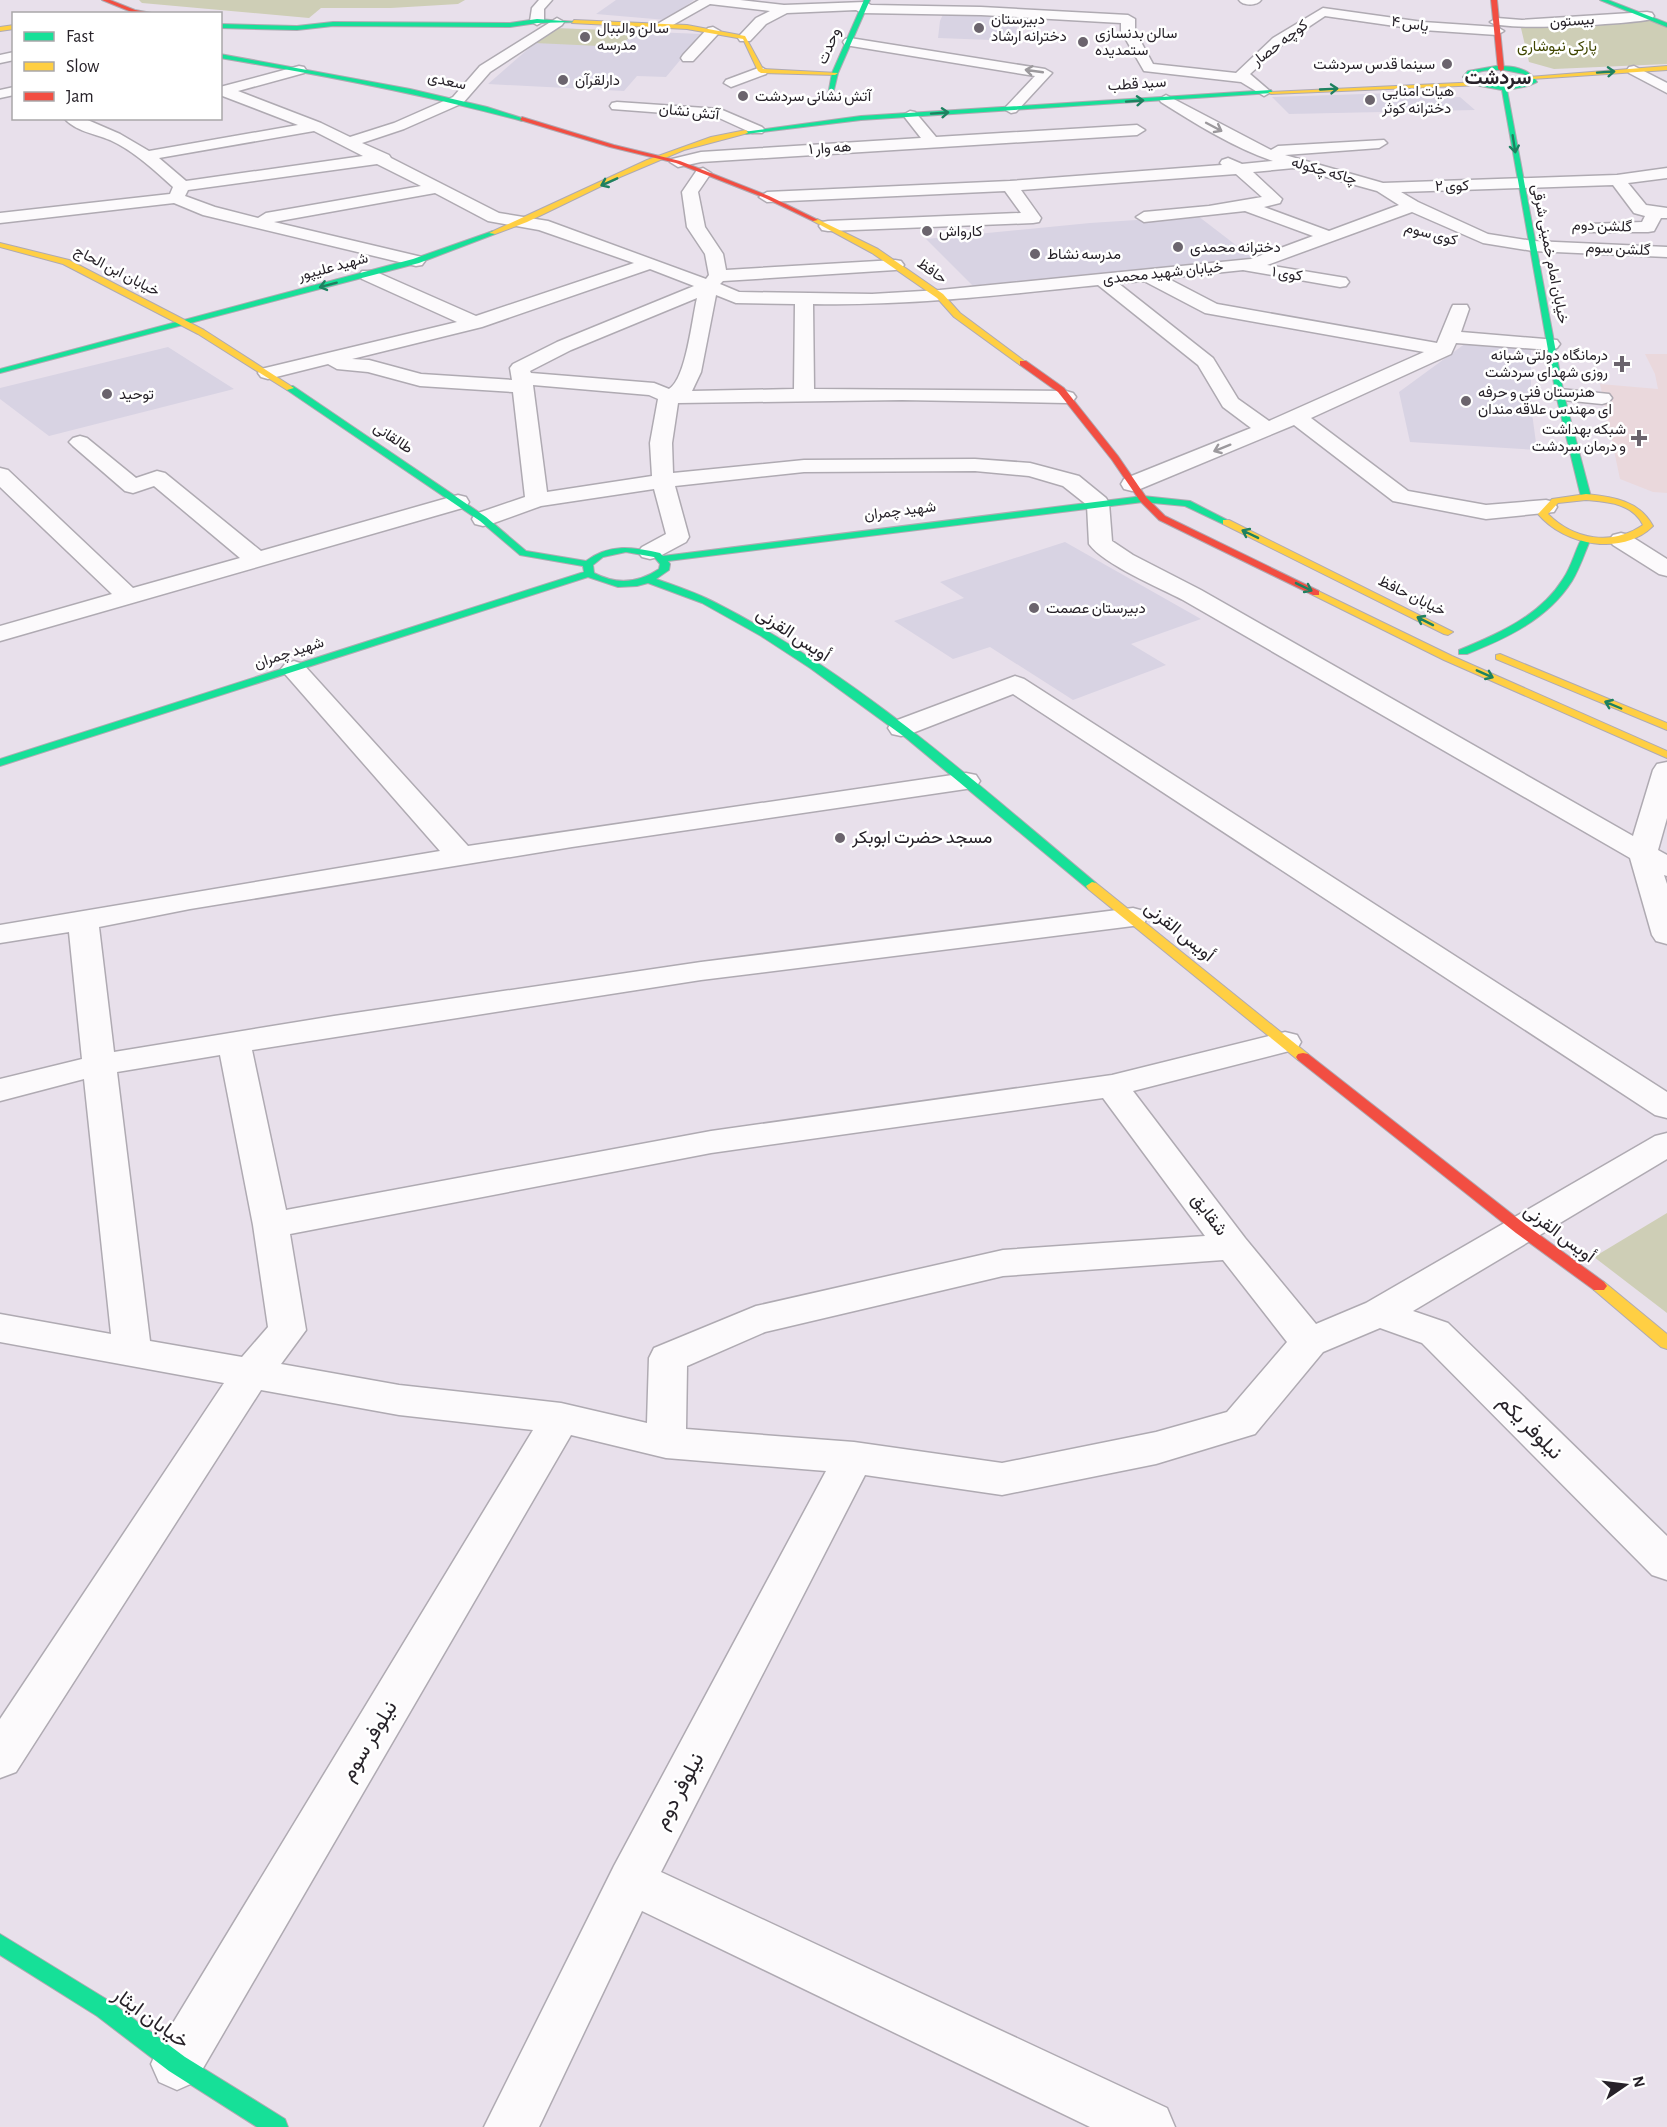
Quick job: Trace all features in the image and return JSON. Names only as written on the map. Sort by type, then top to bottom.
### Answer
[{"type":"main road","points":[[105,0],[141,12]]},
{"type":"main road","points":[[1494,0],[1501,62]]},
{"type":"main road","points":[[1607,1],[1647,9],[1667,25]]},
{"type":"main road","name":"وحدت","points":[[827,107],[835,73],[865,5]]},
{"type":"main road","points":[[222,19],[333,24],[510,25],[537,21],[713,31],[745,38],[761,71],[835,73]]},
{"type":"main road","points":[[222,26],[297,28],[333,24]]},
{"type":"main road","name":"سعدی","points":[[222,56],[361,80],[458,100],[612,146],[662,157]]},
{"type":"main road","points":[[1501,62],[1532,77],[1667,68]]},
{"type":"main road","points":[[1480,84],[1469,79],[1467,73],[1501,62],[1548,75]]},
{"type":"main road","name":"سید قطب","points":[[789,125],[861,118],[913,118],[1011,108],[1264,92],[1480,84],[1504,87],[1529,84],[1533,82],[1532,77]]},
{"type":"main road","name":"خیابان امام خمینی شرقی","points":[[1504,87],[1560,395],[1586,497]]},
{"type":"main road","points":[[789,125],[807,120],[827,107],[833,114],[861,118]]},
{"type":"main road","name":"شهید علیپور","points":[[0,371],[416,261],[522,222],[662,157],[717,136],[789,125]]},
{"type":"main road","points":[[662,157],[678,162]]},
{"type":"main road","name":"حافظ","points":[[702,165],[828,226],[895,265],[940,296],[957,315],[1061,390],[1137,491],[1162,518],[1448,658],[1616,734]]},
{"type":"main road","name":"خیابان ابن الحاج","points":[[0,245],[66,262],[182,323]]},
{"type":"main road","name":"طالقانی","points":[[182,323],[268,373],[483,519],[523,554],[588,569],[595,579],[615,584],[650,580]]},
{"type":"main road","name":"شهید چمران","points":[[0,763],[294,669],[588,569],[592,558],[612,551],[626,549],[656,555],[1098,503],[1137,491]]},
{"type":"main road","name":"خیابان حافظ","points":[[1137,491],[1187,503],[1477,647],[1667,727]]},
{"type":"main road","points":[[1586,497],[1640,506],[1648,526],[1640,535],[1621,540],[1576,536],[1546,520],[1544,514],[1546,507],[1554,501],[1586,497]]},
{"type":"main road","points":[[1448,658],[1477,647],[1539,612],[1565,585],[1576,536]]},
{"type":"main road","points":[[650,580],[664,570],[665,564],[656,555]]},
{"type":"main road","name":"أویس القرنی","points":[[650,580],[711,604],[778,645],[901,728],[1106,898],[1133,916],[1285,1042],[1521,1229],[1600,1286],[1667,1342]]},
{"type":"main road","points":[[1616,734],[1641,740],[1661,739],[1665,731],[1646,719]]},
{"type":"main road","points":[[1616,734],[1667,755]]},
{"type":"main road","name":"خیابان ایثار","points":[[0,1944],[104,2009],[177,2064],[278,2127]]},
{"type":"street","points":[[537,21],[538,8],[546,0]]},
{"type":"street","points":[[659,27],[708,0],[784,9],[865,5],[1128,19],[1128,31],[1138,42],[1144,61],[1149,68],[1245,78],[1264,92]]},
{"type":"street","points":[[1245,0],[1255,0]]},
{"type":"street","name":"یاس ۴","points":[[1322,6],[1422,29],[1497,26]]},
{"type":"street","name":"کوچه حصار","points":[[1245,78],[1243,73],[1322,6]]},
{"type":"street","points":[[745,38],[761,21],[784,9]]},
{"type":"street","name":"بیستون","points":[[1497,26],[1647,9]]},
{"type":"street","points":[[350,142],[399,126],[458,100],[485,69],[557,22]]},
{"type":"street","points":[[688,58],[713,31]]},
{"type":"street","points":[[850,42],[1045,73],[1011,108]]},
{"type":"street","points":[[222,91],[299,70]]},
{"type":"street","points":[[731,83],[761,71]]},
{"type":"street","points":[[1637,71],[1667,89]]},
{"type":"street","name":"خیابان شهید محمدی","points":[[222,91],[316,126],[383,158],[494,217],[542,225],[713,282],[736,297],[872,300],[940,296],[1254,264],[1412,206]]},
{"type":"street","name":"چاکه چکوله","points":[[1166,99],[1202,121],[1264,153],[1383,188],[1412,206],[1483,238]]},
{"type":"street","name":"آتش نشان","points":[[617,106],[734,114],[757,130]]},
{"type":"street","points":[[913,118],[932,142]]},
{"type":"street","points":[[76,120],[115,137],[147,156],[179,192],[209,211],[416,261]]},
{"type":"street","points":[[147,156],[316,126]]},
{"type":"street","name":"هه وار ۱","points":[[678,162],[702,165],[932,142],[1137,130]]},
{"type":"street","points":[[1144,218],[1247,207],[1274,198],[1240,169],[1224,161],[1264,153],[1379,143]]},
{"type":"street","points":[[0,218],[179,192],[383,158]]},
{"type":"street","points":[[767,197],[1010,186],[1296,164]]},
{"type":"street","points":[[669,397],[683,389],[691,372],[713,282],[714,254],[696,227],[690,192],[702,165]]},
{"type":"street","name":"کوی ۲","points":[[1383,188],[1617,180],[1667,173]]},
{"type":"street","points":[[1617,180],[1640,209],[1661,213]]},
{"type":"street","points":[[828,226],[1032,218],[1010,186]]},
{"type":"street","points":[[253,221],[438,188]]},
{"type":"street","points":[[1247,207],[1330,237]]},
{"type":"street","name":"گلشن دوم","points":[[1575,226],[1611,230],[1648,227],[1661,213]]},
{"type":"street","name":"کوی سوم","points":[[1379,220],[1401,226]]},
{"type":"street","name":"گلشن دوم","points":[[1529,224],[1552,224]]},
{"type":"street","name":"کوی سوم","points":[[1447,238],[1469,244],[1483,238]]},
{"type":"street","name":"گلشن سوم","points":[[1483,238],[1533,246],[1667,252]]},
{"type":"street","points":[[268,373],[476,323],[651,263]]},
{"type":"street","points":[[537,500],[520,368],[564,346],[713,282],[895,265]]},
{"type":"street","name":"کوی ۱","points":[[1234,266],[1340,282]]},
{"type":"street","points":[[368,275],[476,323]]},
{"type":"street","points":[[1147,275],[1212,309],[1447,343],[1550,344]]},
{"type":"street","points":[[1102,280],[1206,362],[1230,403],[1268,430]]},
{"type":"street","points":[[804,299],[804,396]]},
{"type":"street","points":[[1137,491],[1294,416],[1375,383],[1447,343],[1460,309]]},
{"type":"street","points":[[317,362],[369,366],[420,380],[654,389],[669,397],[902,394],[1066,397]]},
{"type":"street","points":[[1560,395],[1602,398]]},
{"type":"street","points":[[656,555],[678,537],[663,481],[661,443],[669,397]]},
{"type":"street","points":[[1294,416],[1401,496],[1486,512],[1546,507]]},
{"type":"street","points":[[80,442],[133,486],[157,478],[257,560]]},
{"type":"street","points":[[483,519],[537,500],[663,481],[804,466],[975,465],[1030,470],[1071,481],[1098,503],[1101,544],[1125,560],[1192,595],[1655,859]]},
{"type":"street","points":[[0,475],[129,597]]},
{"type":"street","points":[[1425,501],[1479,522],[1576,536]]},
{"type":"street","points":[[0,634],[458,502]]},
{"type":"street","points":[[1621,540],[1667,568]]},
{"type":"street","points":[[294,669],[380,768],[462,856]]},
{"type":"street","points":[[901,728],[1015,684],[1667,1107]]},
{"type":"street","points":[[1667,770],[1655,859],[1667,935]]},
{"type":"street","points":[[0,934],[83,921],[190,900],[462,856],[966,781]]},
{"type":"street","points":[[0,1090],[99,1065],[234,1042],[701,972],[1133,916]]},
{"type":"street","points":[[83,921],[132,1351]]},
{"type":"street","points":[[0,1758],[252,1372],[287,1330],[271,1225],[234,1042]]},
{"type":"street","points":[[271,1225],[711,1142],[1112,1086],[1285,1042]]},
{"type":"street","name":"شقایق","points":[[1112,1086],[1232,1247],[1309,1342]]},
{"type":"street","points":[[0,1328],[399,1400],[561,1418],[666,1443],[854,1458],[1002,1479],[1156,1448],[1241,1423],[1309,1342],[1379,1313],[1667,1144]]},
{"type":"street","points":[[666,1443],[668,1358],[756,1320],[1003,1263],[1232,1247]]},
{"type":"street","name":"نیلوفر یکم","points":[[1379,1313],[1435,1333],[1667,1563]]},
{"type":"street","name":"نیلوفر سوم","points":[[177,2064],[561,1418]]},
{"type":"street","name":"نیلوفر دوم","points":[[511,2127],[631,1882],[854,1458]]},
{"type":"street","points":[[631,1882],[1148,2127]]},
{"type":"shaded area","points":[[616,0],[694,0],[666,20],[596,14]]},
{"type":"shaded area","name":"دبیرستان دخترانه ارشاد","points":[[944,12],[1020,14],[1016,33],[1018,41],[938,38],[940,21]]},
{"type":"shaded area","points":[[552,28],[702,34],[666,77],[637,76],[624,91],[488,84]]},
{"type":"shaded area","name":"هیات امنایی دخترانه کوثر","points":[[1425,92],[1433,98],[1460,97],[1475,110],[1289,114],[1272,97]]},
{"type":"shaded area","name":"مدرسه نشاط","points":[[1198,216],[1254,259],[975,288],[926,239],[1090,223]]},
{"type":"shaded area","name":"هنرستان فنی و حرفه ای مهندس علاقه مندان","points":[[1466,343],[1531,349],[1531,406],[1537,450],[1410,442],[1399,392]]},
{"type":"shaded area","name":"توحید","points":[[168,347],[234,389],[49,436],[0,399],[0,388]]},
{"type":"shaded area","name":"شبکه بهداشت و درمان سردشت","points":[[1645,354],[1667,354],[1667,493],[1653,492],[1620,479],[1600,384],[1658,389],[1655,374]]},
{"type":"shaded area","points":[[1065,542],[1201,619],[1131,644],[1166,665],[1073,700],[990,647],[953,659],[894,621],[964,598],[940,582]]},
{"type":"green space","points":[[139,0],[465,0],[458,4],[391,8],[321,8],[309,18],[142,3]]},
{"type":"green space","name":"پارکی نیوشاری","points":[[1647,16],[1667,25],[1667,64],[1554,69],[1529,62],[1520,24]]},
{"type":"green space","name":"سالن والببال مدرسه","points":[[552,28],[635,31],[620,47],[535,43]]},
{"type":"green space","points":[[1667,1213],[1667,1313],[1594,1257]]},
{"type":"traffic: fast","points":[[830,94],[835,73],[867,0]]},
{"type":"traffic: fast","points":[[1603,0],[1667,25]]},
{"type":"traffic: fast","points":[[222,26],[297,28],[333,24],[510,25],[537,21],[574,22]]},
{"type":"traffic: fast","points":[[222,56],[410,90],[522,119]]},
{"type":"traffic: fast","points":[[1483,69],[1519,70],[1526,73],[1534,82],[1517,87],[1499,88],[1482,85],[1466,77],[1470,72],[1483,69]]},
{"type":"traffic: fast","points":[[1504,87],[1560,395],[1586,497]]},
{"type":"traffic: fast","points":[[746,132],[861,118],[1271,92]]},
{"type":"traffic: fast","points":[[0,371],[416,261],[493,233]]},
{"type":"traffic: fast","points":[[290,388],[483,519],[523,553],[588,564]]},
{"type":"traffic: fast","points":[[662,559],[1143,499],[1187,503],[1226,522]]},
{"type":"traffic: fast","points":[[1463,652],[1507,633],[1546,606],[1567,581],[1586,538]]},
{"type":"traffic: fast","points":[[626,549],[657,555],[665,564],[664,570],[646,580],[627,584],[608,582],[589,574],[588,564],[600,555],[626,549]]},
{"type":"traffic: fast","points":[[0,763],[589,574]]},
{"type":"traffic: fast","points":[[650,580],[713,605],[814,666],[910,736],[1092,886]]},
{"type":"traffic: fast","points":[[0,1944],[104,2009],[177,2064],[277,2127]]},
{"type":"traffic: slow","points":[[574,22],[687,27],[745,38],[761,71],[835,73]]},
{"type":"traffic: slow","points":[[0,29],[12,27]]},
{"type":"traffic: slow","points":[[1532,77],[1667,68]]},
{"type":"traffic: slow","points":[[1271,92],[1480,84]]},
{"type":"traffic: slow","points":[[493,233],[650,161],[714,139],[746,132]]},
{"type":"traffic: slow","points":[[815,220],[875,251],[940,296],[957,315],[1023,363]]},
{"type":"traffic: slow","points":[[0,245],[66,262],[201,332],[290,388]]},
{"type":"traffic: slow","points":[[1586,497],[1613,500],[1630,506],[1638,511],[1648,526],[1623,539],[1594,541],[1565,532],[1543,514],[1555,501],[1586,497]]},
{"type":"traffic: slow","points":[[1226,522],[1448,632]]},
{"type":"traffic: slow","points":[[1316,593],[1448,658],[1667,755]]},
{"type":"traffic: slow","points":[[1500,657],[1667,727]]},
{"type":"traffic: slow","points":[[1092,886],[1303,1057]]},
{"type":"traffic: slow","points":[[1599,1286],[1667,1343]]},
{"type":"traffic: jam","points":[[105,0],[141,12]]},
{"type":"traffic: jam","points":[[1494,0],[1501,69]]},
{"type":"traffic: jam","points":[[522,119],[612,146],[678,162],[767,197],[815,220]]},
{"type":"traffic: jam","points":[[1023,363],[1061,390],[1115,458],[1143,499],[1162,518],[1316,593]]},
{"type":"traffic: jam","points":[[1303,1057],[1521,1229],[1599,1286]]},
{"type":"place","name":"دبیرستان دخترانه ارشاد","points":[[979,28]]},
{"type":"place","name":"سالن والببال مدرسه","points":[[585,37]]},
{"type":"place","name":"سالن بدنسازی ستمدیده","points":[[1083,42]]},
{"type":"place","name":"سینما قدس سردشت","points":[[1447,64]]},
{"type":"place","name":"دارلقرآن","points":[[563,80]]},
{"type":"place","name":"آتش نشانی سردشت","points":[[743,96]]},
{"type":"place","name":"هیات امنایی دخترانه کوثر","points":[[1370,100]]},
{"type":"place","name":"کارواش","points":[[927,231]]},
{"type":"place","name":"دخترانه محمدی","points":[[1178,247]]},
{"type":"place","name":"مدرسه نشاط","points":[[1035,254]]},
{"type":"place","name":"درمانگاه دولتی شبانه روزی شهدای سردشت","points":[[1622,364]]},
{"type":"place","name":"توحید","points":[[107,394]]},
{"type":"place","name":"هنرستان فنی و حرفه ای مهندس علاقه مندان","points":[[1466,401]]},
{"type":"place","name":"شبکه بهداشت و درمان سردشت","points":[[1639,438]]},
{"type":"place","name":"دبیرستان عصمت","points":[[1034,608]]},
{"type":"place","name":"مسجد حضرت ابوبکر","points":[[840,838]]},
{"type":"district","name":"سردشت","points":[[1498,78]]}]
